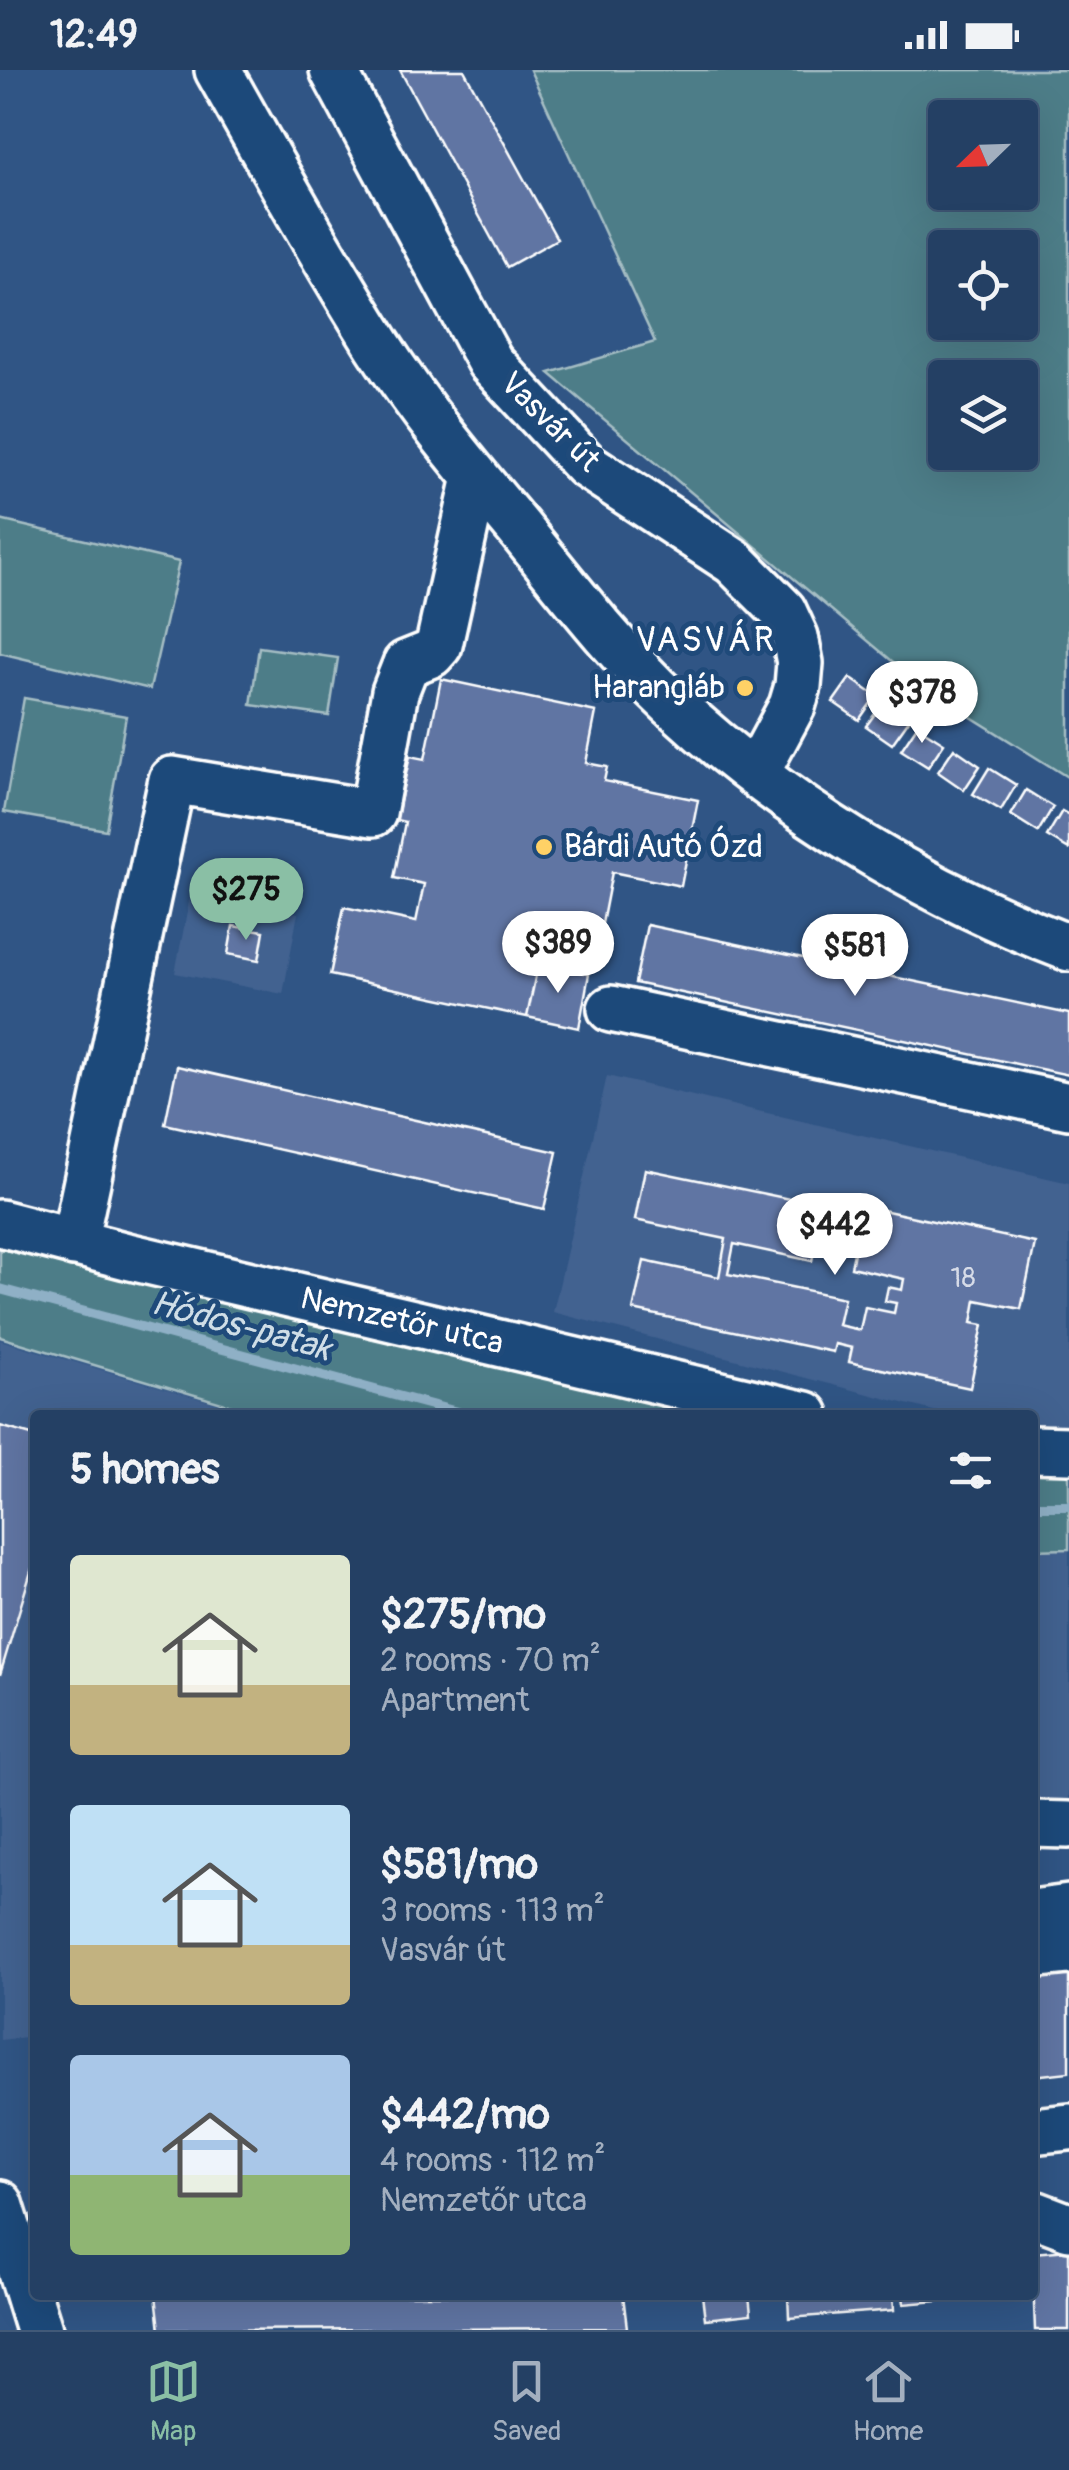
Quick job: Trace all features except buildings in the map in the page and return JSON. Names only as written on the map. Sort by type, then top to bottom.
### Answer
[{"type":"street","points":[[218,70],[379,347],[476,477],[635,666],[682,712],[756,773],[907,875],[1068,945]]},
{"type":"street","name":"Vasvár út","points":[[333,70],[490,362],[586,465],[734,562],[782,610],[795,637],[800,663],[798,686],[792,706],[756,773]]},
{"type":"street","points":[[74,1243],[172,780],[372,813],[395,692],[406,664],[431,654],[439,644],[476,477]]},
{"type":"street","points":[[611,1009],[1069,1106]]},
{"type":"street","name":"Nemzetőr utca","points":[[0,1223],[785,1410]]},
{"type":"street","points":[[1038,1449],[1069,1450]]},
{"type":"street","points":[[1038,1824],[1069,1825]]},
{"type":"street","points":[[1038,1912],[1069,1908]]},
{"type":"street","points":[[1038,1954],[1069,1951]]},
{"type":"street","points":[[1038,2100],[1069,2097]]},
{"type":"street","points":[[1038,2130],[1069,2127]]},
{"type":"street","points":[[0,2204],[39,2330]]},
{"type":"street","points":[[1038,2215],[1069,2227]]},
{"type":"shaded area","points":[[191,892],[298,913],[283,994],[175,973]]},
{"type":"shaded area","points":[[607,1076],[1069,1183],[1069,1428],[1038,1425],[1038,1410],[930,1410],[553,1312]]},
{"type":"shaded area","points":[[0,1340],[238,1410],[30,1410],[30,2037],[0,2040]]},
{"type":"shaded area","points":[[1069,1549],[1069,1803],[1038,1805],[1038,1550]]},
{"type":"green space","points":[[530,70],[1069,70],[1069,778],[923,687],[549,373],[655,342]]},
{"type":"green space","points":[[0,520],[179,562],[150,689],[0,653]]},
{"type":"green space","points":[[259,647],[338,658],[329,716],[251,705]]},
{"type":"green space","points":[[24,698],[126,716],[106,830],[4,812]]},
{"type":"green space","points":[[0,1239],[701,1410],[245,1410],[0,1337]]},
{"type":"green space","points":[[1038,1469],[1069,1471],[1069,1549],[1038,1550]]},
{"type":"waterway","name":"Hódos-patak","points":[[0,1289],[449,1410]]},
{"type":"waterway","name":"Hódos-patak","points":[[1038,1506],[1069,1506]]},
{"type":"place","name":"Harangláb","points":[[745,688]]},
{"type":"place","name":"Bárdi Autó Ózd","points":[[544,847]]},
{"type":"district","name":"VASVÁR","points":[[706,640]]}]
